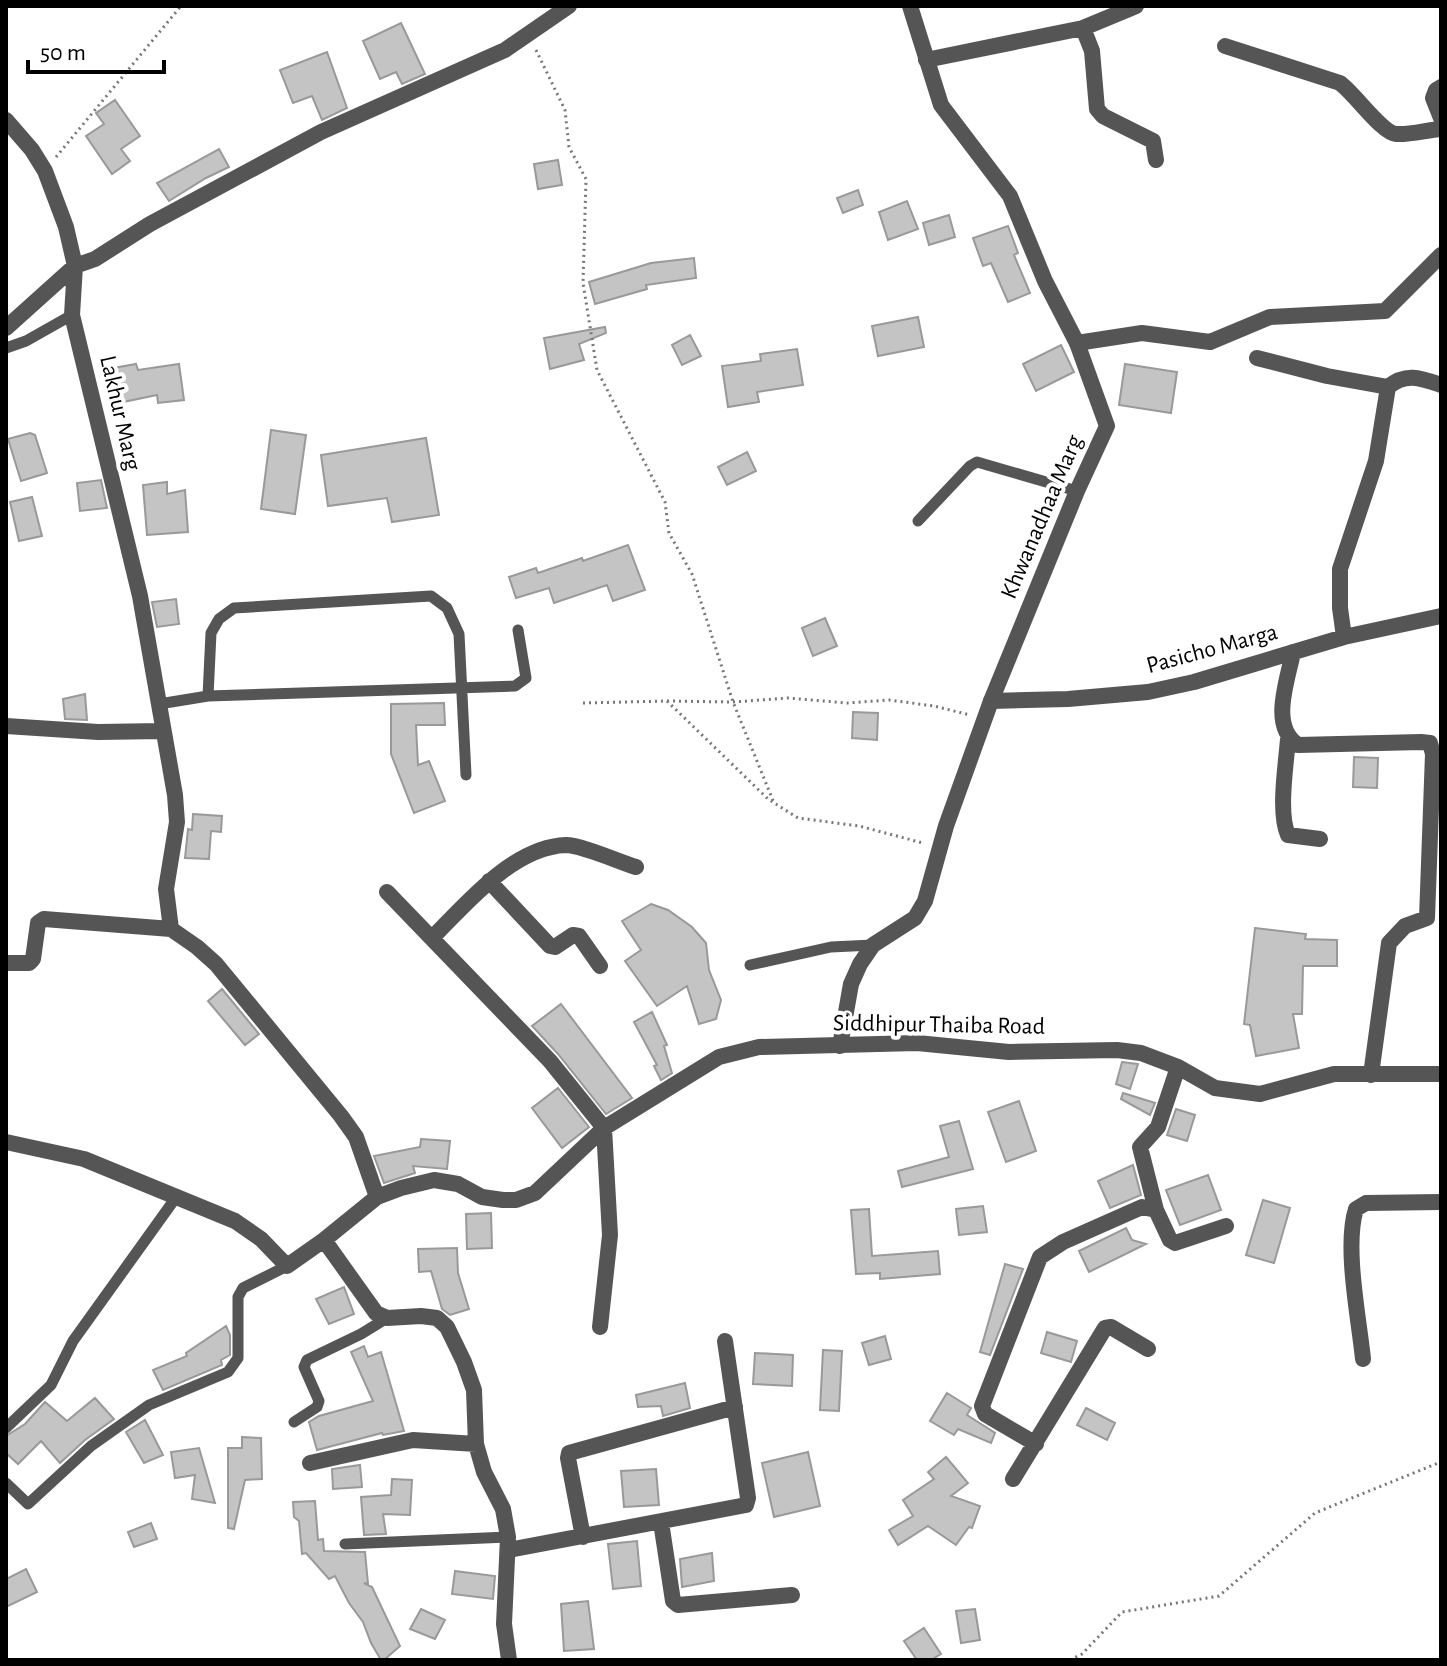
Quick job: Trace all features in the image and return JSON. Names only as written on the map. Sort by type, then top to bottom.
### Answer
[{"type":"street","points":[[6,328],[75,266],[95,259],[150,224],[321,132],[505,50],[569,6]]},
{"type":"street","name":"Khwanadhaa Marg","points":[[840,1046],[851,984],[860,964],[873,945],[915,918],[925,901],[946,826],[991,701],[1107,426],[1077,343],[1045,281],[1010,196],[941,105],[910,6]]},
{"type":"street","points":[[926,60],[1083,28],[1136,6]]},
{"type":"street","points":[[1083,28],[1092,51],[1097,109],[1103,116],[1153,141],[1156,160]]},
{"type":"street","points":[[1225,46],[1340,83],[1353,93],[1382,127],[1393,134],[1441,129]]},
{"type":"street","points":[[1441,87],[1433,98],[1441,118]]},
{"type":"street","name":"Lakhur Marg","points":[[6,120],[45,171],[66,227],[75,266],[72,315],[140,596],[177,822],[166,889],[171,929]]},
{"type":"street","points":[[1077,343],[1142,333],[1210,342],[1270,317],[1385,311],[1441,255]]},
{"type":"street","points":[[1257,358],[1327,376],[1388,387]]},
{"type":"street","points":[[1344,637],[1340,569],[1376,461],[1388,387],[1398,379],[1410,376],[1441,385]]},
{"type":"street","name":"Pasicho Marga","points":[[991,701],[1068,699],[1148,692],[1194,682],[1344,637],[1441,616]]},
{"type":"street","points":[[1293,652],[1281,713],[1288,739],[1284,786],[1285,829],[1288,835],[1294,837],[1320,839]]},
{"type":"street","points":[[6,726],[98,732],[163,731]]},
{"type":"street","points":[[1288,739],[1298,745],[1430,743],[1433,754],[1427,918],[1405,926],[1389,943],[1371,1075]]},
{"type":"street","points":[[432,938],[489,881],[538,850],[569,845],[636,867]]},
{"type":"street","points":[[489,881],[550,946],[555,947],[573,935],[579,936],[600,966]]},
{"type":"street","points":[[387,892],[550,1061],[604,1128],[610,1235],[600,1327]]},
{"type":"street","points":[[6,963],[29,963],[33,959],[38,923],[44,919],[171,929],[216,964],[341,1116],[356,1137],[377,1197]]},
{"type":"street","name":"Siddhipur Thaiba Road","points":[[287,1266],[377,1197],[434,1180],[458,1184],[482,1197],[516,1200],[535,1193],[604,1128],[719,1057],[759,1047],[917,1043],[1009,1052],[1117,1050],[1141,1053],[1178,1067],[1215,1088],[1260,1094],[1334,1074],[1441,1074]]},
{"type":"street","points":[[1178,1067],[1158,1127],[1140,1147],[1156,1210],[1170,1240],[1175,1243],[1226,1226]]},
{"type":"street","points":[[6,1142],[84,1159],[235,1221],[261,1239],[287,1266]]},
{"type":"street","points":[[1363,1359],[1352,1222],[1356,1209],[1366,1203],[1441,1202]]},
{"type":"street","points":[[1036,1444],[985,1414],[982,1406],[1040,1257],[1063,1242],[1142,1207],[1156,1210]]},
{"type":"street","points":[[324,1240],[376,1313],[387,1318],[437,1318],[447,1327],[464,1362],[474,1390],[476,1444],[484,1472],[503,1509],[509,1544],[504,1624],[509,1660]]},
{"type":"street","points":[[1013,1479],[1105,1328],[1111,1327],[1148,1349]]},
{"type":"street","points":[[509,1544],[583,1537],[746,1505],[748,1498],[725,1341]]},
{"type":"street","points":[[583,1537],[569,1453],[735,1407]]},
{"type":"street","points":[[310,1463],[413,1440],[476,1444]]},
{"type":"street","points":[[661,1522],[673,1601],[678,1605],[792,1595]]},
{"type":"lane","points":[[6,348],[26,341],[72,315]]},
{"type":"lane","points":[[918,521],[977,462],[1077,491]]},
{"type":"lane","points":[[208,696],[211,633],[219,619],[234,608],[431,596],[447,608],[459,634],[466,775]]},
{"type":"lane","points":[[159,704],[208,696],[515,686],[526,678],[518,630]]},
{"type":"lane","points":[[750,965],[831,947],[873,945]]},
{"type":"lane","points":[[6,1428],[51,1385],[73,1341],[177,1196]]},
{"type":"lane","points":[[6,1483],[28,1504],[91,1446],[149,1405],[228,1372],[238,1358],[238,1297],[243,1288],[287,1266]]},
{"type":"lane","points":[[294,1422],[317,1407],[319,1401],[304,1367],[307,1360],[387,1318]]},
{"type":"lane","points":[[345,1544],[509,1544]]},
{"type":"path","points":[[45,171],[181,6]]},
{"type":"path","points":[[529,36],[565,110],[569,147],[586,179],[583,283],[597,370],[665,502],[669,533],[692,574],[733,702],[774,803]]},
{"type":"path","points":[[583,703],[733,702],[788,698],[847,703],[889,700],[934,706],[985,719]]},
{"type":"path","points":[[667,701],[774,803],[798,818],[859,826],[941,847]]},
{"type":"path","points":[[1070,1660],[1082,1654],[1122,1612],[1219,1596],[1315,1513],[1441,1462]]},
{"type":"building","points":[[401,23],[425,74],[402,84],[396,72],[380,79],[363,41]]},
{"type":"building","points":[[327,52],[347,108],[322,120],[312,96],[293,103],[280,70]]},
{"type":"building","points":[[115,100],[140,136],[121,149],[130,161],[112,174],[86,136],[104,124],[96,113]]},
{"type":"building","points":[[219,149],[229,167],[169,201],[157,183]]},
{"type":"building","points":[[558,160],[562,185],[538,189],[534,164]]},
{"type":"building","points":[[858,190],[863,205],[843,213],[837,198]]},
{"type":"building","points":[[907,201],[918,229],[888,240],[879,212]]},
{"type":"building","points":[[949,215],[955,237],[929,245],[923,223]]},
{"type":"building","points":[[1008,226],[1018,253],[1014,255],[1030,293],[1008,302],[991,263],[983,266],[973,238]]},
{"type":"building","points":[[694,258],[696,278],[646,285],[647,289],[595,304],[589,282],[651,263]]},
{"type":"building","points":[[918,317],[924,347],[878,356],[872,326]]},
{"type":"building","points":[[605,327],[606,333],[579,344],[584,360],[550,369],[544,338]]},
{"type":"building","points":[[690,335],[701,356],[682,365],[672,345]]},
{"type":"building","points":[[1061,345],[1074,372],[1036,391],[1023,364]]},
{"type":"building","points":[[797,349],[803,385],[757,392],[759,402],[728,407],[722,366],[761,361],[760,354]]},
{"type":"building","points":[[136,364],[138,370],[179,364],[184,400],[158,403],[157,395],[109,405],[102,370]]},
{"type":"building","points":[[1125,364],[1177,372],[1171,413],[1119,405]]},
{"type":"building","points":[[271,430],[306,435],[295,514],[261,509]]},
{"type":"building","points":[[30,433],[35,435],[47,473],[21,481],[8,439]]},
{"type":"building","points":[[426,438],[439,515],[392,522],[387,498],[328,506],[321,455]]},
{"type":"building","points":[[747,452],[756,471],[727,485],[718,467]]},
{"type":"building","points":[[101,480],[107,508],[80,511],[77,483]]},
{"type":"building","points":[[167,482],[167,494],[185,490],[188,532],[147,535],[143,485]]},
{"type":"building","points":[[32,497],[42,536],[19,541],[10,502]]},
{"type":"building","points":[[628,545],[645,590],[613,601],[607,585],[554,603],[549,588],[516,598],[509,577],[536,568],[538,573],[582,558],[583,561]]},
{"type":"building","points":[[176,599],[179,624],[157,627],[152,602]]},
{"type":"building","points":[[825,618],[837,646],[813,656],[802,628]]},
{"type":"building","points":[[85,694],[87,720],[65,719],[63,699]]},
{"type":"building","points":[[444,703],[445,725],[416,725],[418,765],[429,761],[445,801],[414,813],[391,754],[391,704]]},
{"type":"building","points":[[853,712],[878,713],[877,740],[852,738]]},
{"type":"building","points":[[1354,757],[1378,758],[1377,788],[1353,787]]},
{"type":"building","points":[[193,814],[222,816],[221,832],[211,831],[209,859],[185,858]]},
{"type":"building","points":[[651,904],[668,910],[692,927],[706,943],[709,970],[721,1000],[716,1019],[699,1024],[687,986],[657,1006],[625,961],[641,950],[622,921]]},
{"type":"building","points":[[1255,928],[1306,934],[1305,939],[1337,940],[1337,966],[1303,966],[1302,1014],[1293,1014],[1299,1048],[1256,1056],[1250,1025],[1244,1024]]},
{"type":"building","points":[[222,989],[259,1034],[245,1045],[208,1001]]},
{"type":"building","points":[[561,1004],[632,1098],[606,1114],[532,1026]]},
{"type":"building","points":[[652,1012],[667,1045],[664,1046],[672,1073],[661,1080],[654,1066],[657,1065],[634,1022]]},
{"type":"building","points":[[1122,1062],[1138,1064],[1130,1089],[1116,1084]]},
{"type":"building","points":[[558,1088],[589,1127],[562,1148],[532,1108]]},
{"type":"building","points":[[1123,1093],[1155,1103],[1150,1115],[1121,1099]]},
{"type":"building","points":[[1019,1101],[1036,1151],[1006,1162],[988,1112]]},
{"type":"building","points":[[1176,1109],[1195,1115],[1187,1141],[1167,1135]]},
{"type":"building","points":[[959,1121],[973,1169],[902,1187],[898,1171],[949,1157],[940,1126]]},
{"type":"building","points":[[421,1139],[450,1141],[447,1169],[413,1166],[415,1173],[384,1183],[374,1156],[420,1147]]},
{"type":"building","points":[[1133,1165],[1141,1195],[1110,1208],[1098,1181]]},
{"type":"building","points":[[1208,1175],[1221,1210],[1180,1225],[1166,1190]]},
{"type":"building","points":[[1263,1200],[1290,1208],[1274,1263],[1246,1255]]},
{"type":"building","points":[[983,1206],[987,1232],[959,1235],[956,1209]]},
{"type":"building","points":[[869,1209],[872,1256],[938,1251],[940,1274],[880,1279],[880,1273],[856,1274],[851,1210]]},
{"type":"building","points":[[491,1213],[492,1248],[467,1249],[466,1214]]},
{"type":"building","points":[[1126,1228],[1132,1240],[1146,1244],[1089,1272],[1079,1251]]},
{"type":"building","points":[[457,1248],[458,1273],[469,1309],[450,1315],[442,1309],[431,1271],[419,1272],[418,1249]]},
{"type":"building","points":[[1005,1264],[1023,1269],[990,1355],[980,1352]]},
{"type":"building","points":[[344,1287],[354,1314],[329,1324],[316,1299]]},
{"type":"building","points":[[226,1326],[230,1335],[230,1355],[221,1360],[222,1365],[163,1390],[153,1370],[187,1356],[186,1353]]},
{"type":"building","points":[[1047,1332],[1077,1341],[1071,1362],[1041,1353]]},
{"type":"building","points":[[885,1336],[891,1359],[869,1365],[862,1343]]},
{"type":"building","points":[[364,1346],[368,1357],[381,1352],[404,1431],[382,1433],[317,1450],[309,1422],[319,1416],[373,1401],[351,1352]]},
{"type":"building","points":[[823,1350],[842,1351],[839,1411],[820,1410]]},
{"type":"building","points":[[755,1353],[793,1355],[792,1386],[753,1384]]},
{"type":"building","points":[[685,1383],[690,1408],[663,1416],[661,1406],[638,1407],[636,1395]]},
{"type":"building","points":[[947,1393],[971,1408],[967,1415],[995,1433],[991,1443],[958,1429],[954,1435],[930,1421]]},
{"type":"building","points":[[95,1398],[114,1419],[60,1463],[41,1441],[18,1464],[6,1453],[6,1436],[25,1424],[45,1402],[67,1421]]},
{"type":"building","points":[[1086,1408],[1115,1423],[1107,1440],[1077,1425]]},
{"type":"building","points":[[145,1420],[163,1455],[144,1463],[126,1432]]},
{"type":"building","points":[[242,1437],[261,1438],[262,1479],[245,1480],[234,1529],[228,1528],[228,1448],[242,1448]]},
{"type":"building","points":[[199,1448],[215,1503],[192,1499],[195,1475],[175,1478],[171,1452]]},
{"type":"building","points":[[808,1452],[820,1506],[774,1517],[762,1463]]},
{"type":"building","points":[[946,1457],[968,1483],[951,1496],[980,1506],[972,1528],[969,1527],[956,1545],[928,1526],[898,1545],[889,1530],[913,1516],[903,1500],[934,1479],[928,1472]]},
{"type":"building","points":[[360,1465],[362,1487],[333,1489],[332,1469]]},
{"type":"building","points":[[656,1469],[659,1505],[624,1507],[621,1471]]},
{"type":"building","points":[[392,1479],[412,1480],[410,1515],[383,1514],[386,1534],[364,1535],[361,1497],[391,1495]]},
{"type":"building","points":[[315,1501],[318,1540],[323,1539],[324,1551],[365,1552],[368,1584],[364,1583],[372,1587],[400,1646],[384,1660],[371,1643],[363,1622],[335,1576],[329,1579],[306,1553],[302,1554],[299,1521],[294,1517],[293,1502]]},
{"type":"building","points":[[151,1523],[157,1539],[134,1547],[128,1532]]},
{"type":"building","points":[[637,1541],[641,1586],[613,1589],[608,1544]]},
{"type":"building","points":[[712,1553],[714,1581],[682,1587],[680,1559]]},
{"type":"building","points":[[26,1569],[37,1592],[6,1607],[6,1579]]},
{"type":"building","points":[[455,1571],[495,1576],[493,1599],[452,1594]]},
{"type":"building","points":[[588,1601],[594,1649],[564,1651],[561,1604]]},
{"type":"building","points":[[421,1609],[445,1620],[435,1639],[410,1629]]},
{"type":"building","points":[[975,1609],[980,1640],[961,1643],[956,1611]]},
{"type":"building","points":[[924,1628],[941,1654],[931,1660],[917,1660],[904,1641]]}]
